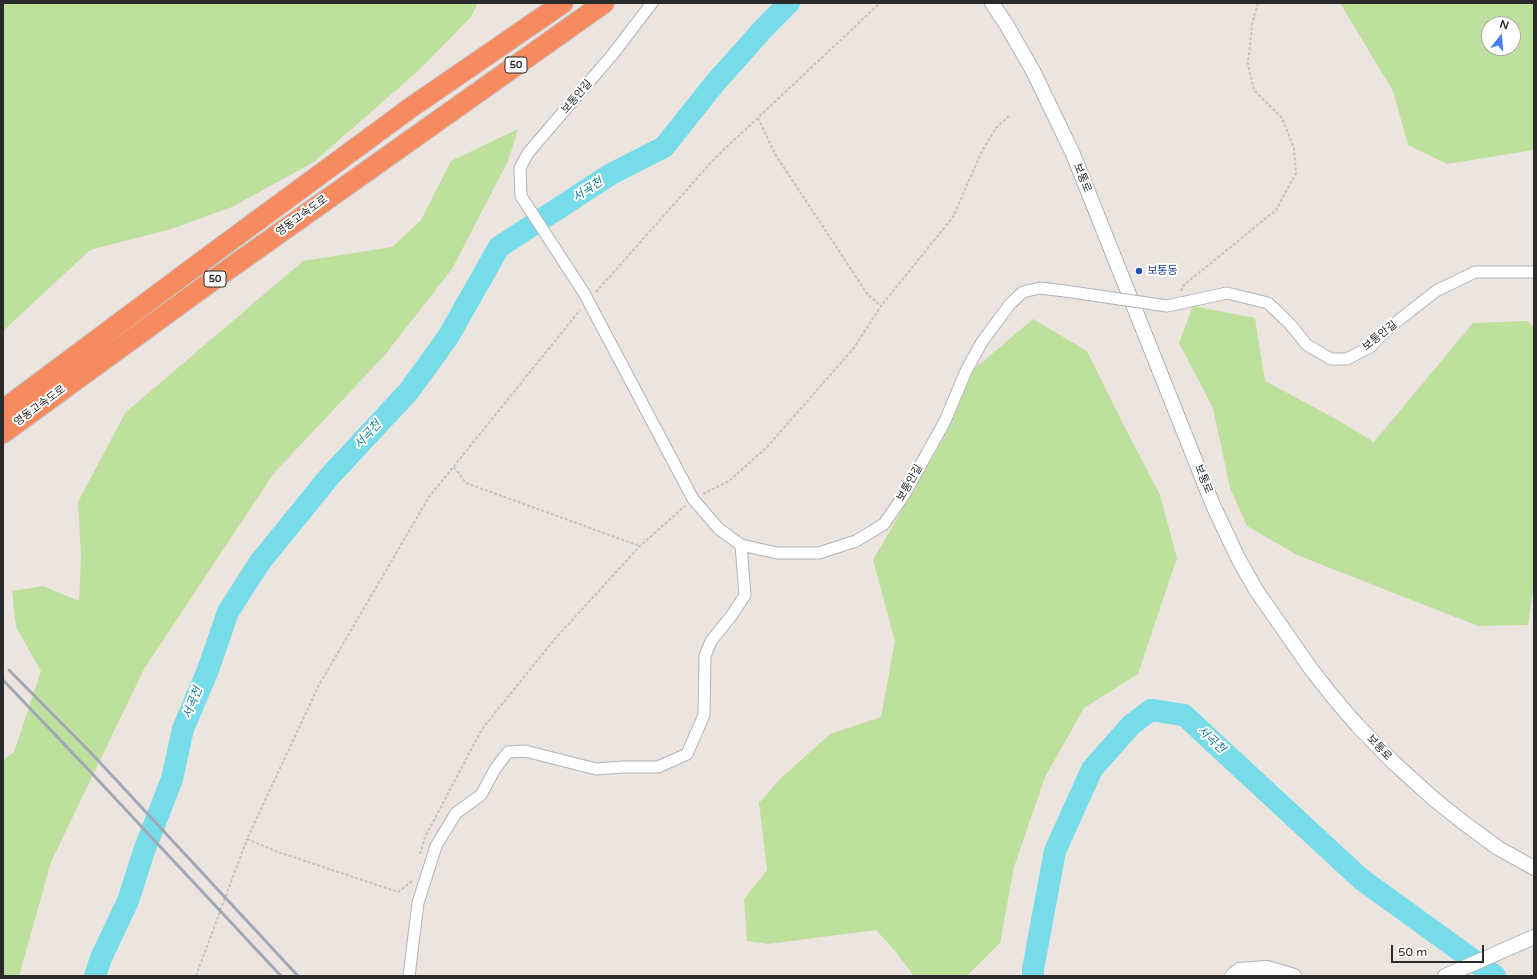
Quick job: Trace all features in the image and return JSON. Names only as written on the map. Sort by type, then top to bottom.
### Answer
[{"type":"highway","name":"영동고속도로","points":[[3,410],[199,263],[413,106],[563,3]]},
{"type":"highway","name":"영동고속도로","points":[[3,433],[429,126],[604,3]]},
{"type":"street","name":"보통안길","points":[[652,3],[613,54],[528,153],[520,168],[521,196],[586,297],[693,499],[719,529],[741,545],[777,553],[819,553],[856,541],[884,524],[904,495],[945,421],[966,371],[982,342],[1010,304],[1023,292],[1040,288],[1172,304],[1227,293],[1268,303],[1290,324],[1307,345],[1331,359],[1347,359],[1370,347],[1390,327],[1436,291],[1475,272],[1534,272]]},
{"type":"street","name":"보통로","points":[[992,3],[1006,24],[1033,72],[1052,108],[1073,154],[1213,505],[1238,558],[1256,590],[1311,669],[1333,697],[1357,725],[1393,762],[1435,800],[1464,823],[1498,848],[1534,868]]},
{"type":"street","points":[[409,976],[418,903],[436,846],[456,813],[481,795],[495,769],[508,752],[525,750],[596,769],[658,767],[687,754],[704,715],[705,656],[711,641],[732,615],[745,595],[741,545]]},
{"type":"street","points":[[1445,976],[1534,937]]},
{"type":"street","points":[[1232,976],[1239,970],[1267,968],[1294,976]]},
{"type":"path","points":[[196,976],[247,839],[319,685],[429,497],[548,348],[586,297],[715,158],[880,3]]},
{"type":"path","points":[[1172,304],[1184,285],[1276,210],[1296,173],[1294,148],[1282,118],[1254,90],[1248,64],[1252,24],[1258,3]]},
{"type":"path","points":[[418,860],[425,837],[482,729],[553,641],[640,546],[693,499],[729,481],[767,447],[853,349],[881,306],[953,217],[982,151],[996,128],[1010,114]]},
{"type":"path","points":[[758,118],[775,154],[868,295],[881,306]]},
{"type":"path","points":[[454,467],[466,483],[640,546]]},
{"type":"path","points":[[247,839],[278,852],[398,892],[411,883],[413,875]]},
{"type":"green space","points":[[3,3],[478,3],[471,17],[419,70],[314,162],[232,207],[171,229],[90,250],[3,331]]},
{"type":"green space","points":[[1340,3],[1534,3],[1534,150],[1447,164],[1408,145],[1393,91]]},
{"type":"green space","points":[[518,129],[508,161],[452,269],[384,356],[274,473],[144,669],[51,862],[19,976],[3,976],[3,760],[14,752],[41,671],[16,627],[12,591],[43,586],[79,601],[81,556],[78,502],[125,413],[303,261],[392,247],[421,220],[451,161]]},
{"type":"green space","points":[[1193,306],[1255,318],[1265,381],[1336,419],[1374,442],[1473,323],[1527,321],[1534,327],[1534,583],[1528,625],[1478,626],[1297,555],[1247,526],[1230,488],[1213,408],[1179,343]]},
{"type":"green space","points":[[1033,319],[1087,351],[1160,495],[1177,558],[1138,674],[1084,708],[1045,777],[1014,867],[1000,943],[967,976],[914,976],[896,952],[876,930],[768,944],[747,941],[744,899],[767,870],[759,803],[780,779],[830,734],[881,717],[895,641],[873,560],[943,439],[974,369]]},
{"type":"waterway","name":"서곡천","points":[[95,976],[101,958],[128,901],[144,851],[172,779],[183,729],[208,670],[228,612],[260,562],[329,477],[409,391],[448,337],[499,247],[611,174],[664,147],[715,83],[764,28],[789,3]]},
{"type":"waterway","name":"서곡천","points":[[1033,976],[1033,969],[1055,851],[1092,769],[1131,725],[1151,710],[1184,715],[1361,879],[1495,976]]},
{"type":"railway","points":[[9,670],[93,755],[298,976]]},
{"type":"railway","points":[[3,680],[281,976]]},
{"type":"place","name":"보통동","points":[[1139,271]]}]
